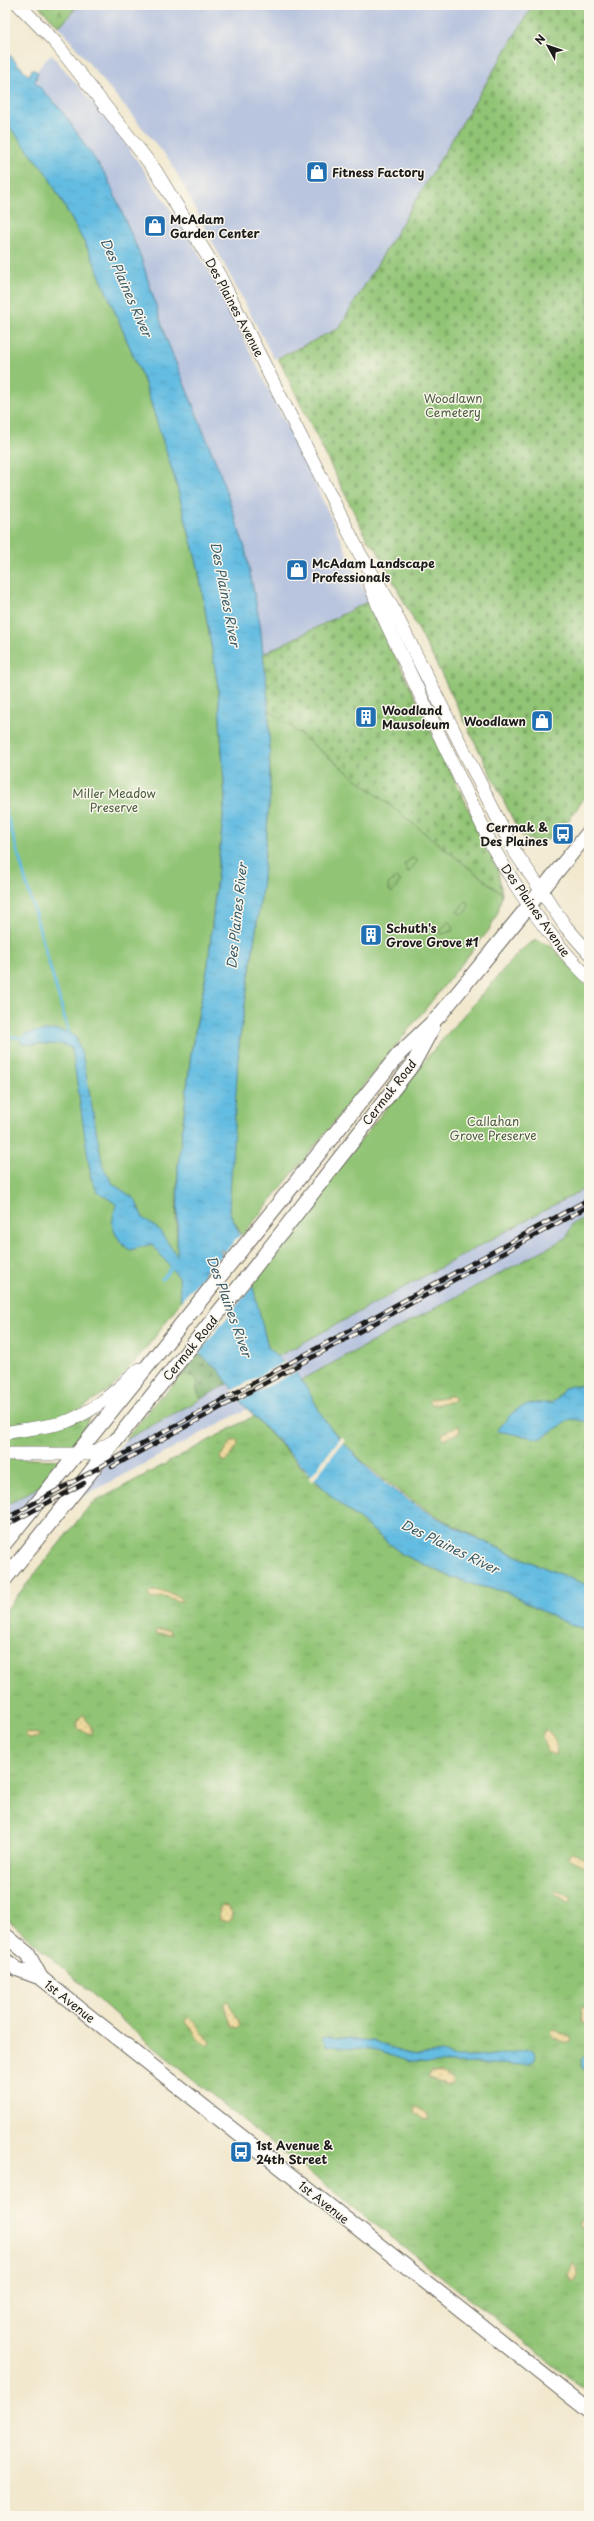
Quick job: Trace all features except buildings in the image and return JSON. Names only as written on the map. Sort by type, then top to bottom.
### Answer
[{"type":"main road","name":"Des Plaines Avenue","points":[[19,5],[55,42],[155,170],[234,302],[360,554],[390,603],[513,849],[566,927],[589,953]]},
{"type":"main road","name":"Des Plaines Avenue","points":[[360,554],[379,608],[492,846],[553,938],[589,978]]},
{"type":"main road","name":"Cermak Road","points":[[5,1543],[399,1054],[439,1016],[589,832]]},
{"type":"main road","name":"Cermak Road","points":[[5,1579],[254,1268],[413,1064],[439,1016]]},
{"type":"main road","points":[[5,1433],[53,1425],[83,1414],[98,1405],[154,1358]]},
{"type":"main road","points":[[5,1454],[92,1454],[119,1437]]},
{"type":"main road","name":"1st Avenue","points":[[5,1935],[28,1954],[41,1978]]},
{"type":"main road","name":"1st Avenue","points":[[5,1960],[17,1970],[41,1978],[589,2411]]},
{"type":"shaded area","points":[[78,5],[533,5],[339,328],[274,359],[170,161],[58,26],[65,21]]},
{"type":"shaded area","points":[[51,54],[119,134],[189,237],[219,289],[313,479],[369,601],[263,654],[260,622],[219,470],[166,338],[141,257],[107,177],[62,111],[34,82],[39,68]]},
{"type":"shaded area","points":[[589,1186],[589,1215],[572,1224],[566,1238],[301,1380],[291,1366],[277,1357]]},
{"type":"shaded area","points":[[229,1383],[247,1409],[78,1499],[125,1440]]},
{"type":"shaded area","points":[[42,1485],[5,1533],[5,1506]]},
{"type":"green space","points":[[38,5],[78,5],[65,21],[58,26]]},
{"type":"green space","name":"Woodlawn Cemetery","points":[[533,5],[589,5],[589,792],[559,831],[550,838],[541,842],[531,841],[520,834],[441,673],[376,548],[368,541],[278,358],[339,328]]},
{"type":"green space","name":"Miller Meadow Preserve","points":[[5,121],[47,174],[91,255],[144,381],[176,483],[198,567],[218,687],[225,798],[208,965],[191,1052],[178,1167],[176,1224],[181,1301],[151,1342],[114,1386],[71,1416],[5,1429]]},
{"type":"green space","points":[[369,601],[498,870],[502,894],[269,710],[263,654]]},
{"type":"green space","points":[[269,710],[502,894],[498,912],[489,930],[242,1236],[229,1211],[234,1094],[239,1044],[262,889],[270,795]]},
{"type":"green space","points":[[412,858],[418,861],[408,873],[404,864]]},
{"type":"green space","points":[[396,878],[401,881],[392,893],[389,890],[388,884]]},
{"type":"green space","points":[[466,900],[469,904],[467,912],[462,914],[457,912]]},
{"type":"green space","points":[[449,920],[453,926],[452,931],[443,934],[440,932]]},
{"type":"green space","name":"Callahan Grove Preserve","points":[[536,940],[551,946],[589,987],[589,1186],[277,1357],[268,1347],[252,1286],[258,1278],[257,1276],[396,1095],[425,1060],[515,956],[528,944]]},
{"type":"green space","points":[[589,1215],[589,1586],[480,1539],[446,1521],[383,1479],[353,1452],[326,1422],[301,1380],[566,1238],[572,1224]]},
{"type":"green space","points":[[199,1354],[218,1369],[229,1383],[201,1399],[197,1390],[198,1381],[184,1372]]},
{"type":"green space","points":[[184,1372],[198,1381],[197,1390],[201,1399],[125,1440],[161,1395],[163,1396]]},
{"type":"green space","points":[[91,1416],[71,1449],[24,1446],[5,1449],[5,1437]]},
{"type":"green space","points":[[254,1416],[307,1473],[332,1497],[402,1554],[449,1576],[474,1585],[507,1592],[562,1621],[589,1632],[589,2393],[238,2116],[133,2030],[5,1917],[5,1611],[91,1504]]},
{"type":"green space","points":[[5,1458],[61,1461],[42,1485],[5,1506]]},
{"type":"sand","points":[[451,1396],[454,1397],[454,1401],[434,1405],[428,1402],[431,1399]]},
{"type":"sand","points":[[459,1426],[460,1432],[445,1439],[442,1436],[443,1433]]},
{"type":"sand","points":[[237,1440],[238,1445],[226,1462],[222,1461],[220,1457],[232,1441]]},
{"type":"sand","points":[[152,1591],[162,1591],[179,1596],[182,1602],[163,1597],[151,1599],[148,1593]]},
{"type":"sand","points":[[157,1630],[169,1630],[172,1634],[157,1634],[155,1632]]},
{"type":"sand","points":[[83,1714],[92,1729],[91,1734],[78,1729],[77,1722]]},
{"type":"sand","points":[[545,1730],[551,1734],[555,1741],[557,1748],[555,1755],[547,1752],[542,1736]]},
{"type":"sand","points":[[26,1733],[38,1734],[39,1737],[30,1739],[25,1736]]},
{"type":"sand","points":[[573,1853],[589,1861],[589,1868],[569,1859],[569,1856]]},
{"type":"sand","points":[[555,1890],[570,1897],[572,1899],[570,1903],[555,1894]]},
{"type":"sand","points":[[222,1905],[227,1906],[232,1912],[231,1920],[228,1922],[220,1920],[219,1910]]},
{"type":"sand","points":[[228,2001],[240,2024],[237,2028],[232,2027],[224,2005],[224,2003]]},
{"type":"sand","points":[[584,2007],[588,2014],[589,2022],[585,2024],[582,2022],[581,2008]]},
{"type":"sand","points":[[188,2016],[211,2042],[209,2046],[201,2041],[185,2022]]},
{"type":"sand","points":[[553,2029],[571,2038],[571,2042],[566,2043],[553,2037],[550,2032]]},
{"type":"sand","points":[[431,2072],[441,2073],[452,2080],[453,2084],[447,2085],[429,2079]]},
{"type":"sand","points":[[415,2107],[427,2112],[429,2120],[422,2119],[414,2111]]},
{"type":"sand","points":[[586,2214],[589,2219],[580,2228],[578,2224]]},
{"type":"sand","points":[[572,2263],[577,2269],[576,2279],[572,2281],[568,2275]]},
{"type":"water","name":"Des Plaines River","points":[[5,50],[29,76],[32,69],[38,72],[35,82],[62,111],[107,177],[141,257],[166,338],[219,470],[245,548],[260,623],[269,710],[270,795],[262,889],[239,1044],[229,1211],[240,1235],[268,1347],[300,1378],[329,1426],[361,1461],[383,1482],[409,1501],[468,1534],[499,1549],[589,1586],[589,1632],[562,1621],[507,1592],[474,1585],[449,1576],[402,1554],[332,1497],[241,1402],[218,1369],[199,1354],[181,1301],[179,1278],[152,1244],[130,1250],[122,1244],[115,1233],[112,1223],[116,1204],[97,1191],[91,1178],[72,1049],[63,1044],[23,1044],[20,1041],[24,1035],[32,1032],[56,1030],[70,1033],[76,1038],[83,1058],[103,1167],[113,1184],[135,1199],[143,1218],[159,1230],[177,1256],[178,1167],[191,1053],[208,965],[225,798],[218,687],[198,567],[176,483],[144,381],[91,255],[47,174],[5,121]],"holes":[[[222,1249],[242,1299],[240,1301],[220,1250]],[[203,1270],[205,1270],[225,1320],[224,1321]]]},
{"type":"water","points":[[571,1386],[589,1386],[589,1422],[571,1419],[540,1439],[497,1431],[511,1414],[521,1407],[535,1403],[551,1403],[557,1399],[564,1389]]},
{"type":"water","points":[[589,1469],[589,1496],[585,1480]]},
{"type":"water","points":[[329,2037],[374,2041],[401,2052],[417,2055],[442,2053],[453,2057],[474,2057],[506,2054],[527,2049],[533,2050],[536,2055],[534,2061],[527,2065],[410,2062],[371,2049],[327,2046],[322,2038]]},
{"type":"water","points":[[589,2050],[589,2073],[582,2068],[581,2059]]},
{"type":"pier","points":[[241,1234],[254,1284],[197,1355],[179,1303]]},
{"type":"pier","points":[[286,1361],[297,1371],[238,1402],[231,1391]]},
{"type":"pier","points":[[342,1436],[345,1440],[312,1482],[309,1478]]},
{"type":"waterway","points":[[5,808],[70,1037]]},
{"type":"waterway","points":[[5,1036],[25,1038]]},
{"type":"waterway","points":[[162,1279],[172,1267]]},
{"type":"railway","points":[[5,1519],[589,1199]]},
{"type":"railway","points":[[112,1467],[589,1206]]},
{"type":"railway","points":[[5,1526],[84,1483]]},
{"type":"place","name":"Fitness Factory","points":[[317,172]]},
{"type":"place","name":"McAdam Garden Center","points":[[155,226]]},
{"type":"place","name":"McAdam Landscape Professionals","points":[[297,570]]},
{"type":"place","name":"Woodland Mausoleum","points":[[366,717]]},
{"type":"place","name":"Woodlawn","points":[[542,721]]},
{"type":"place","name":"Cermak & Des Plaines","points":[[563,834]]},
{"type":"place","name":"Schuth's Grove Grove #1","points":[[371,935]]},
{"type":"place","name":"1st Avenue & 24th Street","points":[[241,2152]]}]
